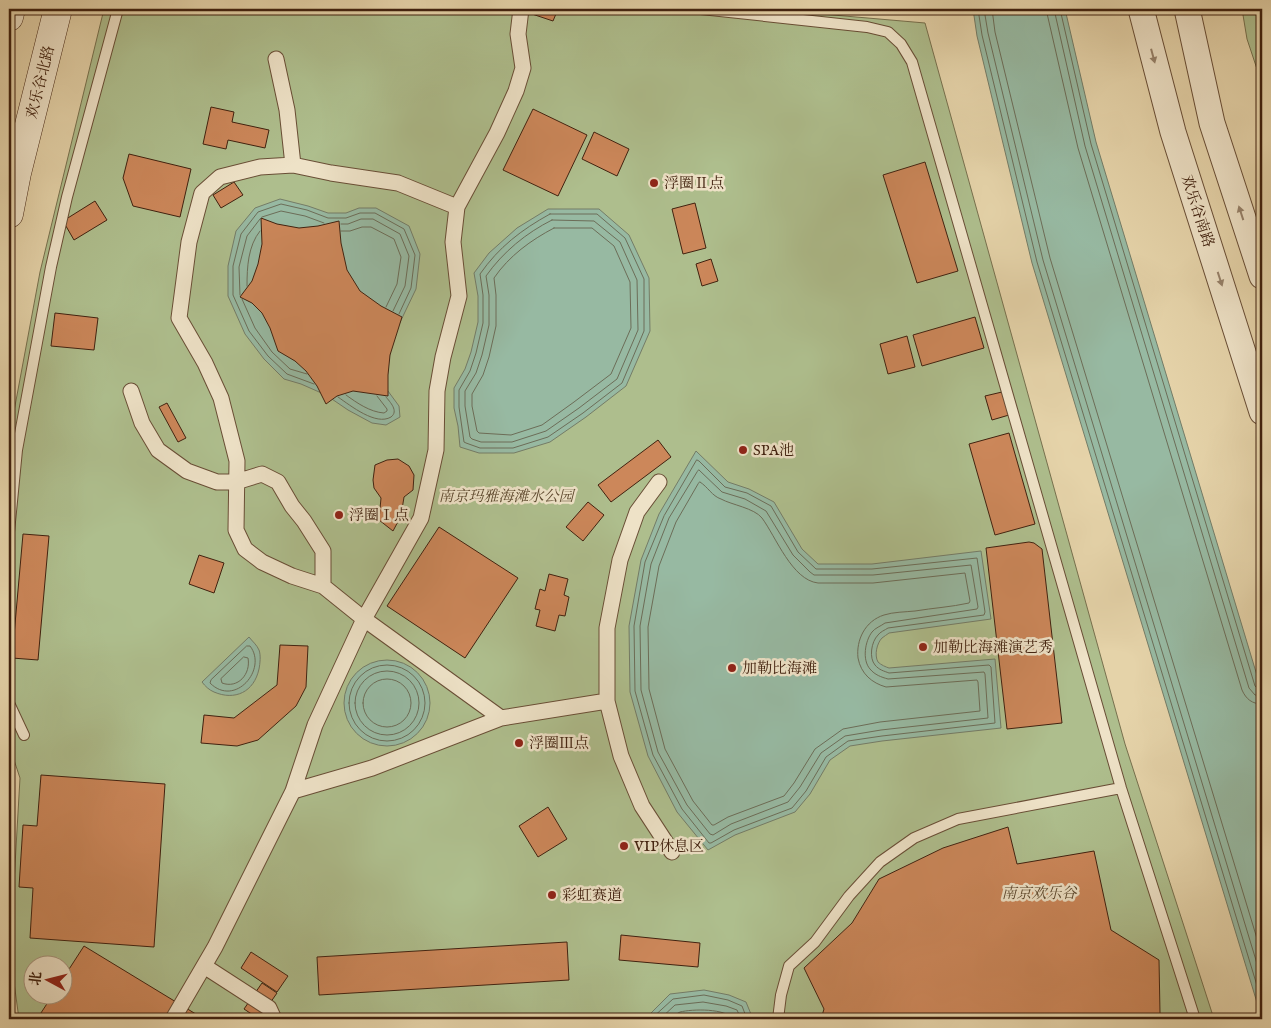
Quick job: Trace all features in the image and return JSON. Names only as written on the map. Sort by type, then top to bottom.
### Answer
[{"type":"main road","points":[[9,16],[11,9]]},
{"type":"main road","name":"欢乐谷北路","points":[[9,214],[17,173],[58,9]]},
{"type":"street","points":[[173,1019],[220,938],[293,792],[315,724],[364,618],[421,518],[436,450],[437,391],[443,356],[459,296],[453,242],[457,207],[497,133],[516,92],[523,68],[518,34],[521,9]]},
{"type":"street","name":"欢乐谷南路","points":[[1141,9],[1173,132],[1262,412]]},
{"type":"street","points":[[1186,9],[1212,123],[1262,276]]},
{"type":"street","points":[[276,58],[286,110],[293,166]]},
{"type":"street","points":[[457,207],[398,183],[293,166],[260,167],[220,177],[202,193],[189,242],[179,318],[205,364],[221,398],[237,461],[236,530],[245,549],[262,562],[292,576],[323,586],[501,718]]},
{"type":"street","points":[[131,391],[142,423],[158,450],[187,470],[217,482],[236,482],[262,474],[278,482],[323,551],[323,586]]},
{"type":"street","points":[[659,482],[638,512],[620,560],[607,628],[607,701],[621,756],[642,806],[672,852]]},
{"type":"street","points":[[293,792],[372,768],[501,718],[607,701]]},
{"type":"street","points":[[204,966],[269,1008],[274,1019]]},
{"type":"lane","points":[[9,532],[17,450],[51,267],[67,197],[118,9]]},
{"type":"lane","points":[[701,9],[866,27],[888,32],[901,44],[912,62],[1121,788],[1195,1019]]},
{"type":"lane","points":[[9,704],[24,735]]},
{"type":"lane","points":[[778,1019],[781,995],[789,966],[815,942],[848,896],[880,862],[914,838],[958,819],[1121,788]]},
{"type":"green space","name":"南京玛雅海滩水公园","points":[[104,9],[764,9],[925,23],[1125,744],[1214,1019],[19,1019],[10,953],[20,778],[9,745],[9,438],[40,272]]},
{"type":"green space","points":[[1242,9],[1262,9],[1262,84],[1247,39]]},
{"type":"water","points":[[973,9],[1065,9],[1096,142],[1262,692],[1262,1019],[1032,263],[977,36]]},
{"type":"water","points":[[280,199],[328,213],[346,213],[359,208],[376,208],[409,226],[420,254],[416,289],[392,339],[385,387],[399,406],[400,417],[386,425],[372,423],[326,395],[284,379],[264,359],[245,334],[228,296],[228,266],[236,231],[255,208]]},
{"type":"water","points":[[548,209],[599,209],[629,235],[649,278],[650,331],[626,386],[550,442],[514,453],[479,453],[460,447],[454,408],[454,388],[465,369],[478,322],[478,296],[474,273],[489,253],[517,228]]},
{"type":"water","points":[[696,451],[728,482],[749,489],[774,502],[802,549],[818,564],[872,564],[981,551],[991,619],[889,633],[879,643],[876,656],[878,662],[889,668],[995,659],[1001,728],[850,746],[830,760],[810,794],[795,812],[735,835],[708,850],[677,812],[648,756],[630,692],[629,626],[641,560],[659,514]]},
{"type":"water","points":[[249,637],[257,646],[260,654],[259,669],[253,684],[236,695],[222,695],[209,689],[202,682]]},
{"type":"water","points":[[387,660],[404,663],[418,672],[427,686],[430,703],[427,720],[418,734],[404,743],[387,746],[370,743],[356,734],[347,720],[344,703],[347,686],[356,672],[370,663]]},
{"type":"water","points":[[704,990],[729,995],[746,1002],[753,1019],[645,1019],[670,994]]},
{"type":"building","points":[[527,9],[558,9],[553,21],[526,12]]},
{"type":"building","points":[[211,107],[234,112],[232,122],[269,130],[265,148],[228,140],[226,149],[203,144]]},
{"type":"building","points":[[533,109],[587,135],[558,196],[503,170]]},
{"type":"building","points":[[594,132],[629,149],[617,176],[582,159]]},
{"type":"building","points":[[129,154],[191,169],[180,217],[133,206],[123,178]]},
{"type":"building","points":[[925,162],[958,271],[917,283],[883,175]]},
{"type":"building","points":[[234,182],[243,195],[221,208],[213,195]]},
{"type":"building","points":[[95,201],[107,220],[74,240],[63,221]]},
{"type":"building","points":[[695,203],[706,248],[683,254],[672,209]]},
{"type":"building","points":[[261,218],[277,224],[299,228],[339,221],[341,243],[347,270],[360,291],[381,306],[402,317],[390,355],[388,396],[353,391],[337,396],[326,404],[317,386],[306,371],[295,361],[278,351],[270,328],[262,313],[252,303],[240,297],[252,281],[258,264],[262,244]]},
{"type":"building","points":[[711,259],[718,281],[702,286],[696,264]]},
{"type":"building","points":[[55,313],[98,318],[94,350],[51,346]]},
{"type":"building","points":[[975,317],[984,348],[922,366],[913,335]]},
{"type":"building","points":[[907,336],[915,367],[888,374],[880,344]]},
{"type":"building","points":[[1002,392],[1009,415],[992,420],[985,396]]},
{"type":"building","points":[[167,403],[186,438],[178,442],[159,407]]},
{"type":"building","points":[[1009,433],[1035,524],[995,535],[969,444]]},
{"type":"building","points":[[658,440],[671,457],[611,502],[598,485]]},
{"type":"building","points":[[398,459],[409,466],[414,475],[413,490],[404,497],[401,516],[393,531],[379,520],[381,498],[374,488],[373,480],[375,465],[387,460]]},
{"type":"building","points":[[588,502],[604,515],[583,541],[566,527]]},
{"type":"building","points":[[439,527],[518,578],[465,658],[387,606]]},
{"type":"building","points":[[23,534],[49,536],[38,660],[12,658]]},
{"type":"building","points":[[1029,542],[1042,549],[1062,723],[1007,729],[986,548]]},
{"type":"building","points":[[199,555],[224,563],[214,593],[189,584]]},
{"type":"building","points":[[549,574],[568,579],[564,595],[569,597],[565,616],[559,615],[555,631],[536,626],[540,610],[535,609],[540,589],[545,591]]},
{"type":"building","points":[[280,645],[308,646],[306,687],[296,706],[258,740],[237,746],[201,743],[204,715],[234,718],[277,685]]},
{"type":"building","points":[[41,775],[165,784],[154,947],[30,938],[33,888],[19,887],[23,825],[37,826]]},
{"type":"building","points":[[548,807],[567,839],[538,857],[519,826]]},
{"type":"building","points":[[1008,827],[1017,864],[1094,851],[1111,930],[1159,960],[1160,1013],[1156,1019],[821,1019],[824,1009],[804,968],[852,923],[879,879],[943,848]]},
{"type":"building","points":[[621,935],[700,943],[698,967],[619,960]]},
{"type":"building","points":[[567,942],[569,980],[319,995],[317,957]]},
{"type":"building","points":[[84,946],[204,1019],[37,1019],[45,1006],[72,1006],[72,965]]},
{"type":"building","points":[[251,952],[288,976],[277,992],[241,968]]},
{"type":"building","points":[[262,983],[277,993],[259,1019],[244,1009]]},
{"type":"place","name":"浮圈Ⅱ点","points":[[654,183]]},
{"type":"place","name":"SPA池","points":[[743,450]]},
{"type":"place","name":"浮圈Ⅰ点","points":[[339,515]]},
{"type":"place","name":"加勒比海滩演艺秀","points":[[923,647]]},
{"type":"place","name":"加勒比海滩","points":[[732,668]]},
{"type":"place","name":"浮圈Ⅲ点","points":[[519,743]]},
{"type":"place","name":"VIP休息区","points":[[624,846]]},
{"type":"place","name":"彩虹赛道","points":[[552,895]]},
{"type":"park label","name":"南京欢乐谷","points":[[1039,893]]}]
